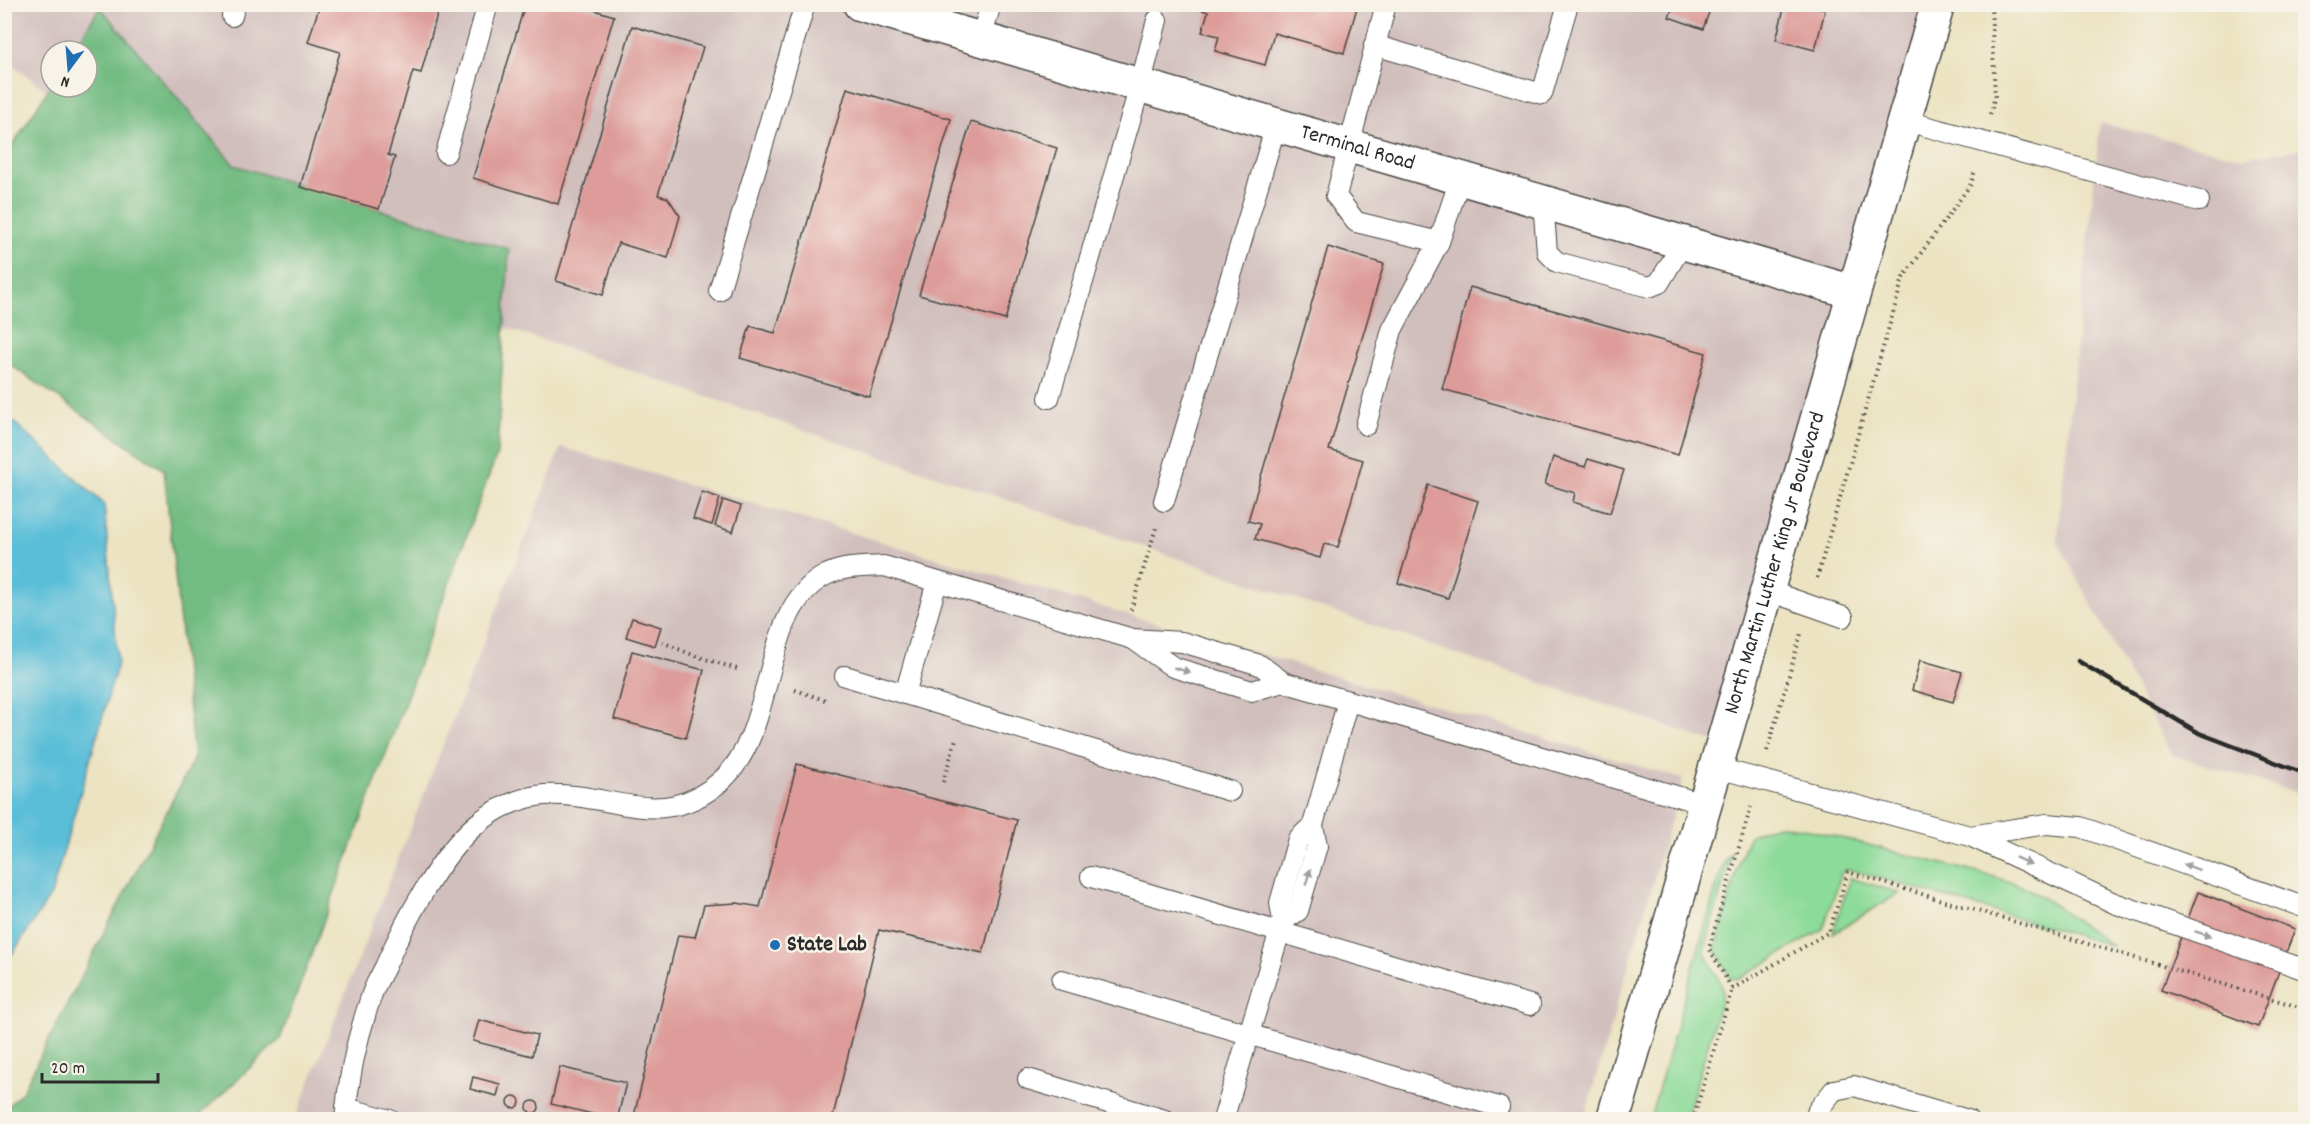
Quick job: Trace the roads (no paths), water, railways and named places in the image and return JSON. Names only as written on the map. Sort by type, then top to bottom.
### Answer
[{"type":"street","name":"Terminal Road","points":[[860,4],[1853,292]]},
{"type":"street","name":"North Martin Luther King Jr Boulevard","points":[[1613,1119],[1938,4]]},
{"type":"lane","points":[[446,153],[488,4]]},
{"type":"lane","points":[[719,291],[805,4]]},
{"type":"lane","points":[[981,39],[991,4]]},
{"type":"lane","points":[[1386,4],[1347,146],[1336,196],[1356,222],[1439,242]]},
{"type":"lane","points":[[1374,45],[1542,94],[1568,4]]},
{"type":"lane","points":[[1049,398],[1157,20]]},
{"type":"lane","points":[[1903,120],[2199,201]]},
{"type":"lane","points":[[1164,501],[1276,125]]},
{"type":"lane","points":[[1366,425],[1392,330],[1439,242],[1460,179]]},
{"type":"lane","points":[[1543,202],[1547,252],[1557,262],[1649,287],[1659,283],[1683,243]]},
{"type":"lane","points":[[390,1119],[345,1114],[352,1065],[370,998],[405,923],[459,842],[480,821],[511,803],[543,795],[573,796],[655,809],[688,803],[714,787],[734,770],[751,739],[784,624],[803,594],[825,576],[852,567],[884,566],[1128,638],[1182,642],[1260,665],[1283,682],[1704,804]]},
{"type":"lane","points":[[905,694],[937,582]]},
{"type":"lane","points":[[1766,590],[1843,616]]},
{"type":"lane","points":[[1128,638],[1173,667],[1252,691],[1283,682]]},
{"type":"lane","points":[[845,676],[1230,791]]},
{"type":"lane","points":[[1223,1119],[1282,926],[1280,903],[1298,839],[1312,825],[1348,701]]},
{"type":"lane","points":[[1714,767],[1970,836],[2114,903],[2306,970]]},
{"type":"lane","points":[[1970,836],[2047,824],[2081,827],[2306,908]]},
{"type":"lane","points":[[1091,877],[1282,926],[1530,1005]]},
{"type":"lane","points":[[1062,980],[1499,1107]]},
{"type":"lane","points":[[1028,1079],[1165,1119]]},
{"type":"lane","points":[[1815,1119],[1818,1110],[1834,1090],[1854,1086],[1968,1119]]},
{"type":"water","points":[[5,414],[104,504],[118,663],[51,895],[5,965]]},
{"type":"railway","points":[[2078,661],[2199,733],[2306,774]]},
{"type":"place","name":"State Lab","points":[[775,945]]}]
